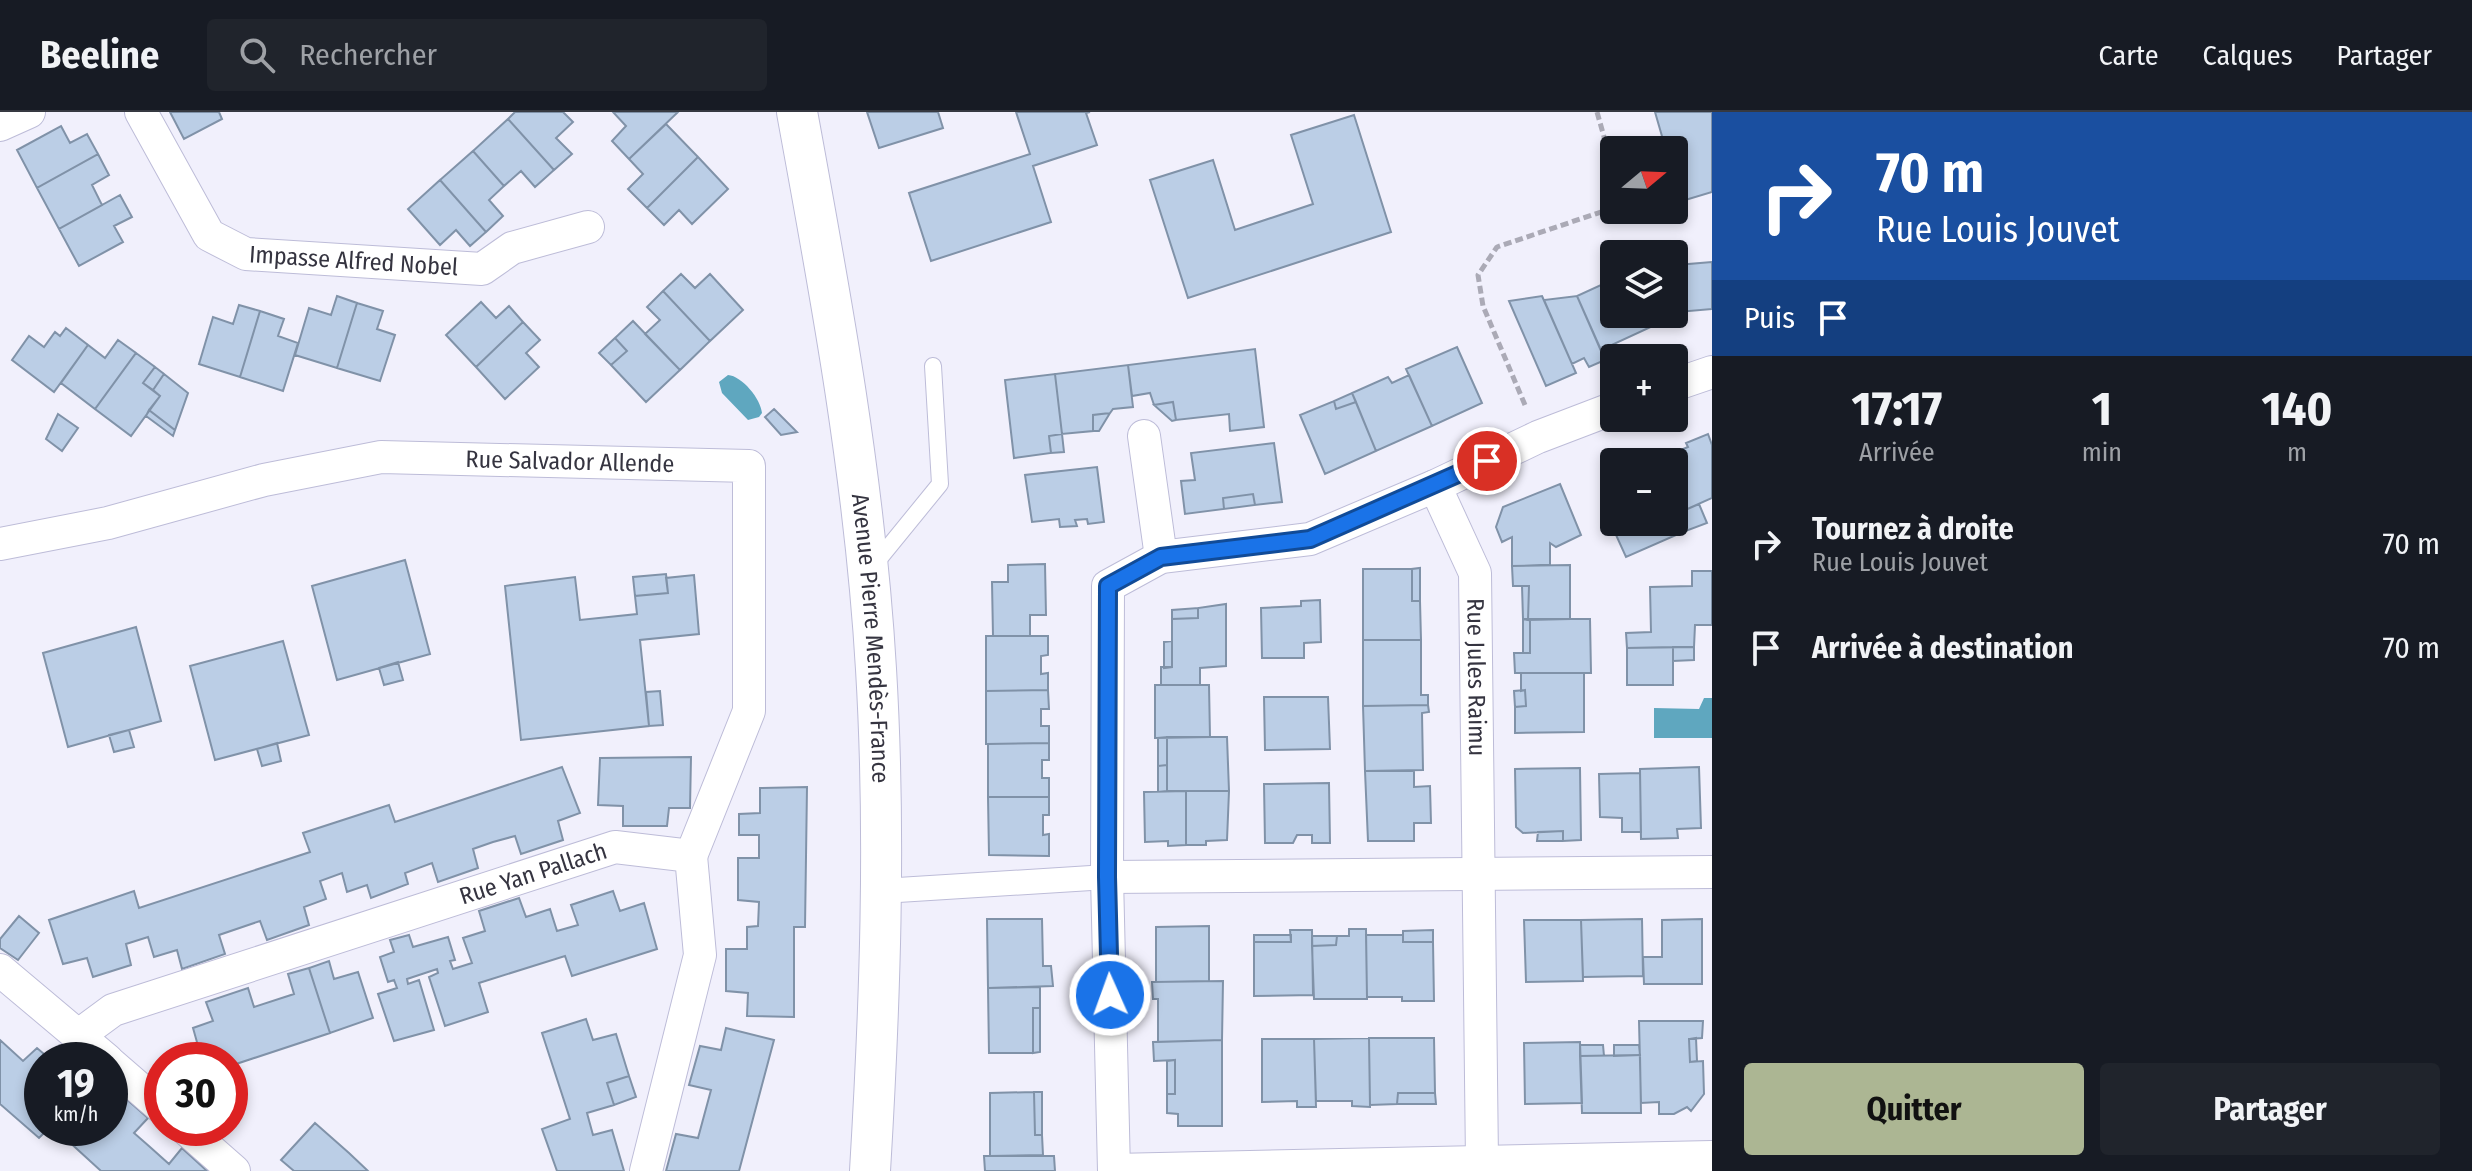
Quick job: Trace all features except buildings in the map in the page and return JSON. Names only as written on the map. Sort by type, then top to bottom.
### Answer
[{"type":"street","points":[[0,125],[29,112]]},
{"type":"street","name":"Impasse Alfred Nobel","points":[[141,112],[209,235],[246,254],[482,269],[512,248],[588,227]]},
{"type":"street","name":"Avenue Pierre Mendès-France","points":[[797,112],[855,448],[876,669],[882,891],[870,1171]]},
{"type":"street","points":[[1688,380],[1712,372]]},
{"type":"street","points":[[1600,413],[1538,437],[1435,486],[1310,539],[1161,557],[1108,586],[1107,877],[1114,1171],[1712,1157]]},
{"type":"street","points":[[1144,436],[1161,557]]},
{"type":"street","name":"Rue Salvador Allende","points":[[0,544],[108,523],[264,480],[381,457],[749,466],[749,711],[691,856]]},
{"type":"street","name":"Rue Jules Raimu","points":[[1435,486],[1475,573],[1482,1161]]},
{"type":"street","name":"Rue Yan Pallach","points":[[79,1035],[113,1010],[615,847],[691,856]]},
{"type":"street","points":[[646,1171],[700,955],[691,856]]},
{"type":"street","points":[[882,891],[1107,877],[1712,872]]},
{"type":"street","points":[[0,970],[87,1042]]},
{"type":"street","points":[[128,1078],[144,1092]]},
{"type":"street","points":[[206,1146],[234,1171]]},
{"type":"lane","points":[[868,573],[940,484],[933,366]]},
{"type":"path","points":[[1597,112],[1604,136]]},
{"type":"path","points":[[1538,437],[1483,306],[1478,275],[1497,247],[1600,212]]},
{"type":"water","points":[[728,375],[739,379],[754,395],[761,407],[759,417],[748,420],[722,393],[719,382]]},
{"type":"water","points":[[1704,698],[1712,698],[1712,738],[1654,738],[1654,708],[1699,709]]},
{"type":"route","points":[[1110,995],[1107,877],[1108,586],[1161,557],[1310,539],[1487,461]]}]
